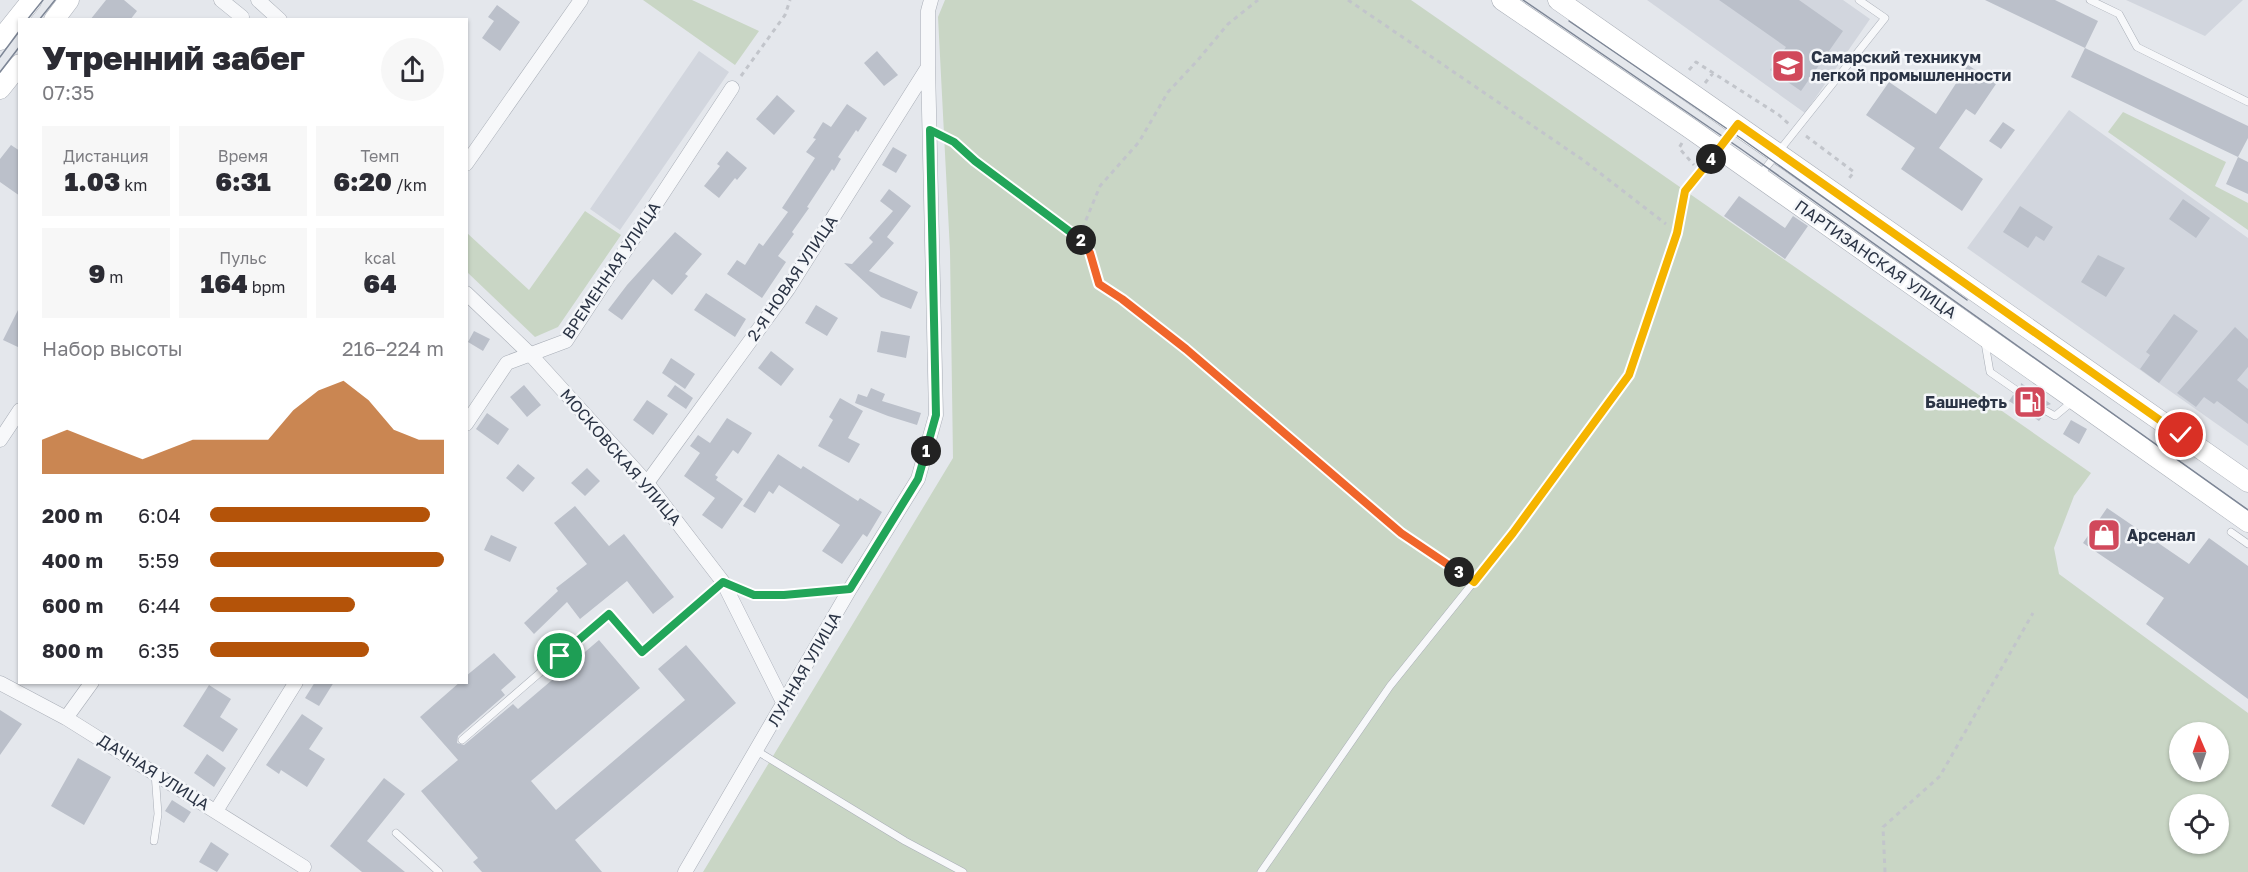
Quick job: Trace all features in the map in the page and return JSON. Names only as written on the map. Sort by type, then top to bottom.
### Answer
[{"type":"street","points":[[0,40],[32,0]]},
{"type":"street","points":[[56,18],[69,0]]},
{"type":"street","points":[[221,0],[242,18],[258,0],[278,18]]},
{"type":"street","points":[[468,161],[581,0]]},
{"type":"street","name":"ЛУННАЯ УЛИЦА","points":[[685,872],[850,589],[918,479],[936,415],[928,66],[928,10],[931,0]]},
{"type":"street","name":"ПАРТИЗАНСКАЯ УЛИЦА","points":[[1502,0],[1984,334],[2248,522]]},
{"type":"street","name":"ПАРТИЗАНСКАЯ УЛИЦА","points":[[1558,0],[2248,482]]},
{"type":"street","points":[[0,89],[18,66]]},
{"type":"street","name":"2-Я НОВАЯ УЛИЦА","points":[[647,483],[788,289],[928,66]]},
{"type":"street","name":"ВРЕМЕННАЯ УЛИЦА","points":[[468,421],[507,363],[566,341],[732,88]]},
{"type":"street","name":"МОСКОВСКАЯ УЛИЦА","points":[[468,295],[530,354],[647,483],[723,582],[784,704]]},
{"type":"street","points":[[0,440],[18,413]]},
{"type":"street","name":"ДАЧНАЯ УЛИЦА","points":[[0,683],[66,718],[307,869]]},
{"type":"street","points":[[66,718],[91,684]]},
{"type":"street","points":[[216,811],[295,684]]},
{"type":"lane","points":[[2090,0],[2119,14],[2137,47],[2248,102]]},
{"type":"lane","points":[[1758,177],[1884,18],[1862,1]]},
{"type":"lane","points":[[1261,872],[1390,686],[1513,533],[1629,375],[1677,233],[1685,191],[1738,124]]},
{"type":"lane","points":[[1984,334],[1989,372],[2016,390]]},
{"type":"lane","points":[[2046,411],[2055,416],[2074,400]]},
{"type":"lane","points":[[2231,532],[2248,544]]},
{"type":"lane","points":[[462,740],[609,614],[642,652],[723,582],[754,595],[784,595],[850,589]]},
{"type":"lane","points":[[757,751],[905,841],[963,872]]},
{"type":"lane","points":[[154,841],[158,814],[155,773]]},
{"type":"lane","points":[[396,833],[439,872]]},
{"type":"path","points":[[732,88],[785,15],[790,0]]},
{"type":"path","points":[[1079,237],[1100,186],[1139,142],[1168,92],[1228,24],[1258,0]]},
{"type":"path","points":[[1348,0],[1582,160],[1677,233]]},
{"type":"path","points":[[1688,72],[1696,62],[1796,129],[1854,172],[1845,182]]},
{"type":"path","points":[[1704,83],[1713,73]]},
{"type":"path","points":[[930,130],[954,142],[975,161],[1079,237],[1090,253],[1099,284],[1186,349],[1401,533],[1474,582]]},
{"type":"path","points":[[1684,138],[1679,148],[1702,172]]},
{"type":"path","points":[[1886,872],[1883,827],[1940,776],[2033,614]]},
{"type":"shaded area","name":"Самарский техникум легкой промышленности","points":[[1647,0],[1843,0],[1870,19],[1805,113]]},
{"type":"shaded area","points":[[2126,0],[2243,0],[2205,36]]},
{"type":"shaded area","points":[[699,51],[729,72],[620,230],[590,209]]},
{"type":"shaded area","points":[[2069,110],[2248,238],[2248,446],[1967,248]]},
{"type":"green space","points":[[643,0],[692,0],[759,31],[735,65]]},
{"type":"green space","points":[[945,0],[1411,0],[2091,473],[2074,496],[2054,548],[2059,574],[2248,713],[2248,872],[703,872],[953,458],[950,251],[938,17]]},
{"type":"green space","points":[[2123,112],[2226,162],[2215,186],[2248,203],[2248,230],[2108,132]]},
{"type":"green space","points":[[585,211],[621,235],[558,327],[535,337],[468,273],[468,234],[529,290]]},
{"type":"building","points":[[106,0],[124,0],[137,11],[132,18],[92,18]]},
{"type":"building","points":[[1719,0],[1799,0],[1843,31],[1801,91],[1770,70],[1786,47]]},
{"type":"building","points":[[1985,0],[2055,0],[2098,21],[2085,48]]},
{"type":"building","points":[[497,5],[520,22],[500,51],[482,38],[494,21],[488,17]]},
{"type":"building","points":[[2085,48],[2248,126],[2248,138],[2238,157],[2071,77]]},
{"type":"building","points":[[877,51],[898,75],[884,86],[864,63]]},
{"type":"building","points":[[1968,65],[1996,84],[1975,115],[1966,109],[1939,148],[1983,179],[1962,211],[1901,169],[1915,148],[1866,115],[1889,82],[1936,114]]},
{"type":"building","points":[[777,95],[795,111],[774,135],[756,119]]},
{"type":"building","points":[[847,104],[867,118],[838,157],[841,159],[834,171],[832,169],[792,232],[794,234],[778,256],[786,262],[762,298],[727,274],[737,260],[745,265],[759,243],[763,246],[788,212],[782,208],[815,158],[806,152],[816,139],[813,138],[823,122],[831,127]]},
{"type":"building","points":[[2003,122],[2015,130],[2001,149],[1989,141]]},
{"type":"building","points":[[11,145],[18,150],[18,195],[0,182],[0,159]]},
{"type":"building","points":[[893,147],[907,155],[896,173],[882,165]]},
{"type":"building","points":[[727,151],[747,168],[737,180],[735,178],[719,198],[704,186],[720,166],[717,164]]},
{"type":"building","points":[[2238,157],[2248,162],[2248,194],[2226,184]]},
{"type":"building","points":[[889,189],[911,206],[887,237],[894,243],[869,271],[918,292],[911,309],[881,297],[844,263],[852,264],[873,242],[869,238],[893,211],[880,201]]},
{"type":"building","points":[[1739,196],[1785,228],[1793,216],[1808,226],[1785,259],[1724,216]]},
{"type":"building","points":[[2183,199],[2210,218],[2196,238],[2169,219]]},
{"type":"building","points":[[2020,206],[2053,227],[2044,241],[2036,236],[2028,248],[2003,232]]},
{"type":"building","points":[[675,232],[702,254],[685,274],[688,276],[672,295],[653,279],[622,320],[608,310],[627,285]]},
{"type":"building","points":[[2098,255],[2125,268],[2106,297],[2081,282]]},
{"type":"building","points":[[706,293],[746,319],[735,337],[694,310]]},
{"type":"building","points":[[816,305],[838,318],[827,336],[805,323]]},
{"type":"building","points":[[18,310],[18,347],[3,340]]},
{"type":"building","points":[[2174,314],[2198,331],[2159,383],[2140,369],[2150,355],[2146,352]]},
{"type":"building","points":[[2235,327],[2248,339],[2248,367],[2237,380],[2248,389],[2248,424],[2217,401],[2214,404],[2204,397],[2196,407],[2177,393]]},
{"type":"building","points":[[474,331],[490,339],[483,351],[468,342]]},
{"type":"building","points":[[881,331],[910,336],[906,358],[877,352]]},
{"type":"building","points":[[771,351],[794,369],[781,386],[758,368]]},
{"type":"building","points":[[671,358],[695,374],[685,389],[662,373]]},
{"type":"building","points":[[2021,383],[2051,404],[2041,408],[2040,412],[2043,416],[2039,421],[2009,401],[2013,395],[2020,394]]},
{"type":"building","points":[[524,385],[541,405],[527,417],[510,397]]},
{"type":"building","points":[[675,385],[693,398],[686,409],[667,396]]},
{"type":"building","points":[[871,388],[885,394],[882,401],[921,413],[917,425],[855,403],[858,394],[867,397]]},
{"type":"building","points":[[840,398],[863,411],[848,438],[860,444],[849,463],[818,446],[833,420],[829,417]]},
{"type":"building","points":[[647,400],[668,414],[653,435],[633,420]]},
{"type":"building","points":[[487,413],[509,429],[498,445],[476,429]]},
{"type":"building","points":[[727,418],[752,433],[738,454],[733,450],[715,475],[718,477],[716,480],[743,499],[722,529],[702,515],[715,498],[684,476],[700,453],[690,446],[698,435],[710,443]]},
{"type":"building","points":[[2071,420],[2087,429],[2079,444],[2063,434]]},
{"type":"building","points":[[778,454],[801,469],[803,466],[858,501],[860,498],[882,512],[867,537],[863,534],[842,564],[822,551],[840,525],[779,485],[773,494],[769,491],[755,513],[743,506]]},
{"type":"building","points":[[518,464],[535,478],[523,492],[506,478]]},
{"type":"building","points":[[587,468],[600,481],[585,496],[571,483]]},
{"type":"building","points":[[575,506],[609,546],[624,534],[674,597],[653,614],[627,581],[580,619],[567,602],[534,634],[524,623],[558,591],[556,588],[587,564],[554,523]]},
{"type":"building","points":[[2107,508],[2189,564],[2209,538],[2248,566],[2248,699],[2146,624],[2164,598],[2083,543]]},
{"type":"building","points":[[491,535],[517,547],[510,562],[484,550]]},
{"type":"building","points":[[599,640],[640,688],[531,781],[556,810],[685,700],[658,669],[686,645],[736,703],[575,840],[602,872],[482,872],[473,862],[478,858],[421,791],[458,760],[420,717],[458,684],[468,684],[468,674],[494,653],[516,677],[501,690],[505,695],[458,736],[457,743],[464,745],[513,704],[518,709]]},
{"type":"building","points":[[314,684],[333,684],[319,706],[305,698]]},
{"type":"building","points":[[209,685],[231,699],[220,717],[238,729],[223,752],[183,726]]},
{"type":"building","points":[[0,710],[22,724],[0,755]]},
{"type":"building","points":[[302,714],[323,728],[309,749],[325,759],[307,787],[281,770],[279,774],[266,765]]},
{"type":"building","points":[[207,754],[226,768],[214,787],[194,773]]},
{"type":"building","points":[[78,758],[111,777],[84,825],[51,806]]},
{"type":"building","points":[[384,778],[405,794],[367,841],[405,872],[362,872],[330,846]]},
{"type":"building","points":[[172,800],[191,812],[184,823],[165,811]]},
{"type":"building","points":[[211,842],[229,854],[217,872],[199,862]]},
{"type":"tram line","points":[[29,18],[43,0]]},
{"type":"tram line","points":[[41,18],[55,0]]},
{"type":"tram line","points":[[1523,0],[1741,149],[2248,510]]},
{"type":"tram line","points":[[1569,21],[1742,139],[1967,300]]},
{"type":"tram line","points":[[0,57],[18,33]]},
{"type":"tram line","points":[[0,72],[18,49]]},
{"type":"place","name":"Самарский техникум легкой промышленности","points":[[1788,66]]},
{"type":"place","name":"Башнефть","points":[[2030,402]]},
{"type":"place","name":"Арсенал","points":[[2104,535]]},
{"type":"route","points":[[560,656],[609,614],[642,652],[723,582],[754,595],[784,595],[850,589],[918,479],[936,415],[930,130],[954,142],[975,161],[1079,237],[1090,253],[1099,284],[1186,349],[1401,533],[1474,582],[1513,533],[1629,375],[1677,233],[1685,191],[1738,124],[2181,435]]}]
